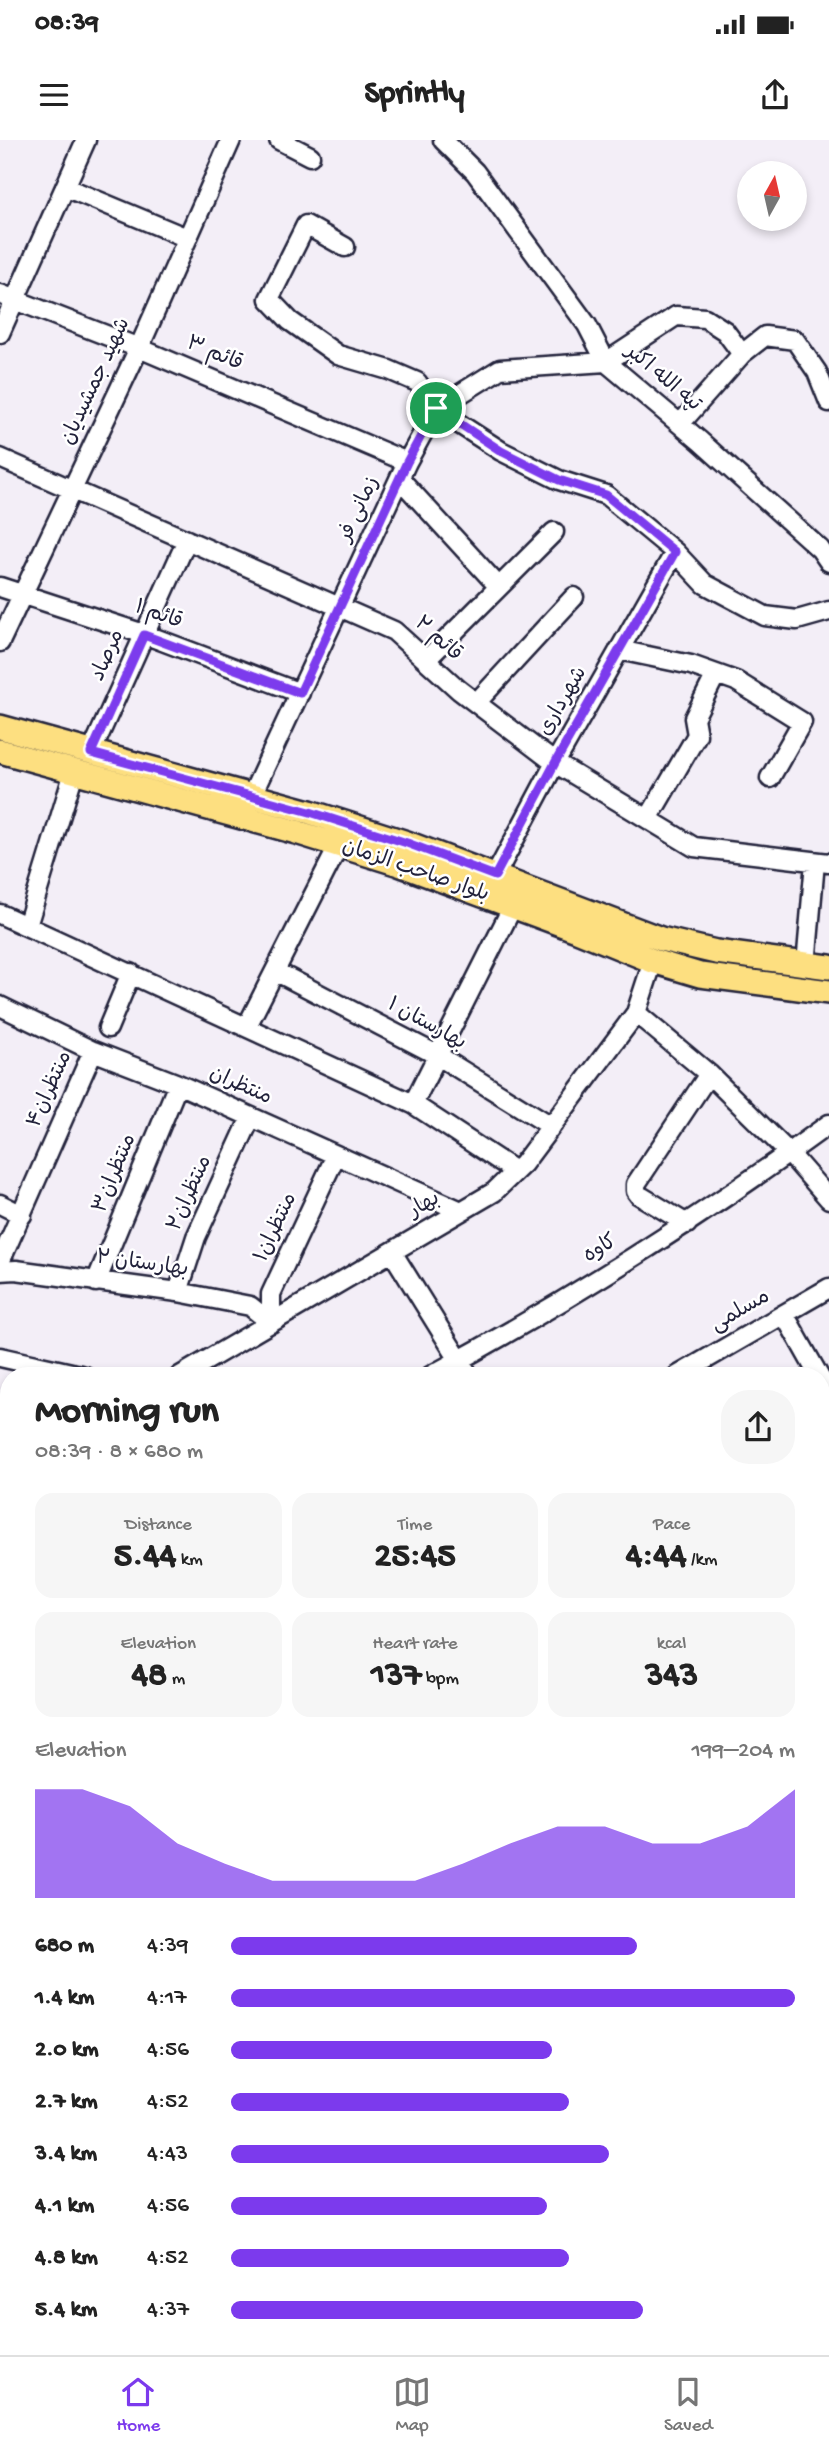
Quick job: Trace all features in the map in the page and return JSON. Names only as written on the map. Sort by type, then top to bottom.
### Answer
[{"type":"main road","name":"بلوار صاحب الزمان","points":[[0,727],[395,839],[660,939],[716,952],[829,967]]},
{"type":"main road","name":"بلوار صاحب الزمان","points":[[0,751],[399,864],[653,961],[700,975],[829,992]]},
{"type":"street","points":[[0,332],[7,297],[65,187],[86,140]]},
{"type":"street","name":"شهید جمشیدیان","points":[[0,642],[139,348],[231,140]]},
{"type":"street","points":[[279,140],[310,156]]},
{"type":"street","name":"تپه الله اکبر","points":[[443,140],[475,172],[587,325],[606,362],[680,424],[820,550],[829,562]]},
{"type":"street","points":[[65,187],[187,238]]},
{"type":"street","points":[[345,247],[306,225],[269,299],[290,321],[338,355],[389,370],[417,382],[436,408],[501,451],[559,480],[606,495],[675,552],[705,584],[765,617],[797,620],[829,611]]},
{"type":"street","name":"قائم ۳","points":[[7,297],[139,348],[404,470]]},
{"type":"street","points":[[436,408],[500,369],[606,362],[676,316],[705,318],[725,331],[742,354]]},
{"type":"street","points":[[680,424],[742,354],[765,336],[795,340],[817,372],[829,402]]},
{"type":"street","name":"زمانی فر","points":[[251,797],[404,470],[436,408]]},
{"type":"street","name":"قائم ۲","points":[[0,457],[394,631],[476,703],[555,763],[694,847],[822,862]]},
{"type":"street","points":[[404,470],[499,587]]},
{"type":"street","points":[[426,660],[554,532]]},
{"type":"street","name":"مرصاد","points":[[91,753],[187,540]]},
{"type":"street","name":"شهرداری","points":[[495,876],[555,763],[675,552]]},
{"type":"street","name":"قائم ۱","points":[[0,587],[144,635],[300,693]]},
{"type":"street","points":[[476,703],[574,597]]},
{"type":"street","points":[[619,650],[691,665],[736,681],[802,722],[770,778]]},
{"type":"street","points":[[648,819],[697,735],[694,718],[716,674]]},
{"type":"street","points":[[27,926],[74,772]]},
{"type":"street","points":[[247,1026],[339,845]]},
{"type":"street","points":[[806,965],[822,862]]},
{"type":"street","points":[[413,1104],[513,906]]},
{"type":"street","points":[[0,914],[413,1104],[515,1171]]},
{"type":"street","name":"بهار","points":[[195,1367],[494,1192],[515,1171],[551,1126],[636,1013],[653,961]]},
{"type":"street","name":"بهارستان ۱","points":[[275,971],[437,1055],[551,1126]]},
{"type":"street","points":[[108,1028],[131,973]]},
{"type":"street","name":"منتظران","points":[[0,1006],[93,1051],[178,1084],[461,1211]]},
{"type":"street","points":[[636,1013],[709,1074],[789,1153],[829,1199]]},
{"type":"street","name":"منتظران۴","points":[[0,1262],[93,1051]]},
{"type":"street","points":[[687,1224],[639,1195],[636,1184],[709,1074]]},
{"type":"street","name":"منتظران۳","points":[[96,1282],[178,1084]]},
{"type":"street","name":"منتظران۲","points":[[178,1292],[196,1237],[251,1117]]},
{"type":"street","name":"کاوه","points":[[446,1367],[504,1336],[687,1224],[829,1124]]},
{"type":"street","name":"منتظران۱","points":[[271,1323],[271,1294],[337,1155]]},
{"type":"street","points":[[0,1203],[22,1215]]},
{"type":"street","points":[[392,1252],[463,1367]]},
{"type":"street","name":"بهارستان ۲","points":[[0,1271],[16,1270],[178,1292],[250,1306],[271,1323]]},
{"type":"street","name":"مسلمی","points":[[693,1367],[829,1288]]},
{"type":"street","points":[[784,1314],[818,1367]]},
{"type":"street","points":[[0,1357],[45,1367]]},
{"type":"street","points":[[0,1736],[0,1771]]},
{"type":"route","points":[[436,408],[501,451],[559,480],[606,495],[675,552],[555,763],[495,876],[407,843],[310,812],[91,753],[144,635],[300,693],[407,462],[436,408]]}]
